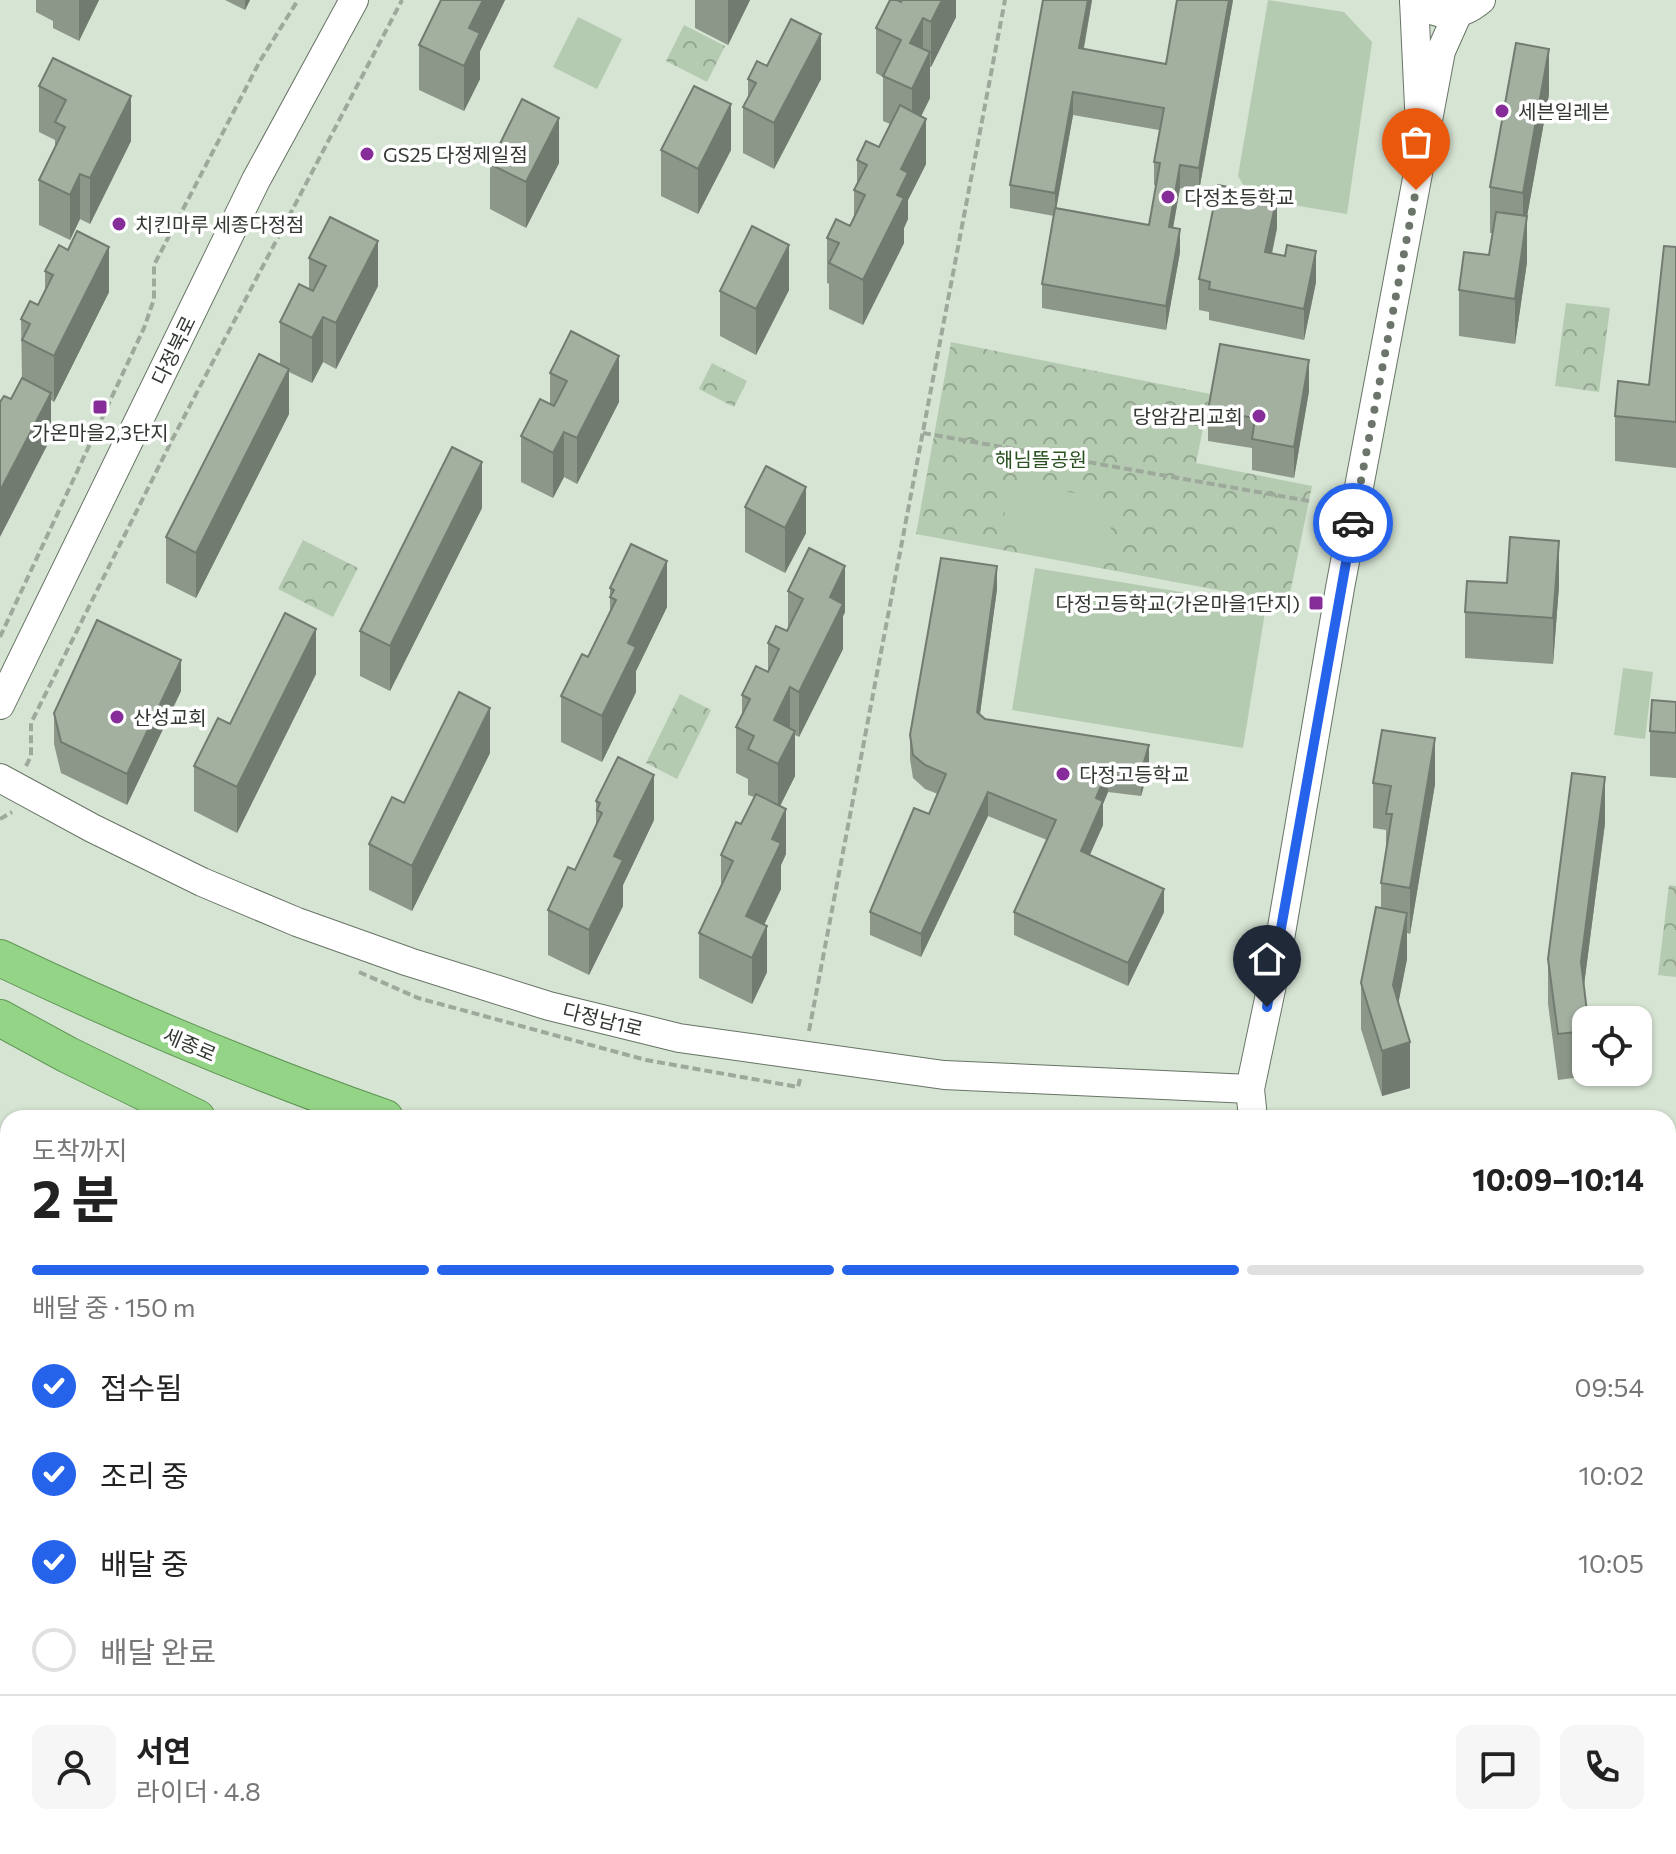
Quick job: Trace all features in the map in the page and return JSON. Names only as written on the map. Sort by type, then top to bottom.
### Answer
[{"type":"highway","name":"세종로","points":[[0,958],[99,1006],[259,1073],[363,1110]]},
{"type":"highway","points":[[0,1018],[181,1110]]},
{"type":"highway","points":[[0,1028],[68,1055]]},
{"type":"street","name":"다정북로","points":[[0,705],[256,180],[354,0]]},
{"type":"street","points":[[1414,0],[1427,10],[1442,15],[1475,4]]},
{"type":"street","points":[[1414,0],[1421,160]]},
{"type":"street","points":[[1252,1110],[1250,1089],[1273,980],[1340,588],[1441,51],[1475,4]]},
{"type":"street","name":"다정남1로","points":[[0,778],[202,882],[409,962],[549,1006],[679,1038],[944,1075],[1250,1089]]},
{"type":"path","points":[[0,637],[144,328],[154,299],[154,265],[260,61],[298,0]]},
{"type":"path","points":[[31,756],[31,723],[172,440],[402,0]]},
{"type":"path","points":[[807,1040],[1005,0]]},
{"type":"path","points":[[923,433],[1309,501]]},
{"type":"green space","points":[[1268,0],[1344,12],[1372,42],[1347,214],[1251,198],[1238,176]]},
{"type":"green space","points":[[578,17],[622,39],[597,89],[553,67]]},
{"type":"green space","points":[[684,25],[725,46],[707,82],[666,61]]},
{"type":"green space","points":[[1566,303],[1610,308],[1599,392],[1555,386]]},
{"type":"green space","name":"해님뜰공원","points":[[951,342],[1210,394],[1196,463],[1312,486],[1288,603],[916,534]]},
{"type":"green space","points":[[712,363],[747,381],[734,407],[699,389]]},
{"type":"green space","points":[[1011,481],[1116,501],[1104,564],[999,543]]},
{"type":"green space","points":[[303,540],[358,568],[333,617],[278,589]]},
{"type":"green space","points":[[1035,568],[1266,606],[1243,748],[1012,710]]},
{"type":"green space","points":[[1623,668],[1653,672],[1645,739],[1614,735]]},
{"type":"green space","points":[[680,694],[711,710],[677,779],[646,763]]},
{"type":"green space","points":[[1669,885],[1676,886],[1676,977],[1658,975]]},
{"type":"building","points":[[441,0],[483,0],[469,28],[480,33],[464,66],[419,45]]},
{"type":"building","points":[[890,0],[942,0],[931,22],[923,18],[910,43],[930,52],[912,89],[883,76],[901,40],[876,28]]},
{"type":"building","points":[[1043,0],[1088,0],[1079,48],[1166,64],[1177,0],[1229,0],[1199,168],[1180,165],[1169,227],[1180,229],[1166,306],[1042,284],[1055,208],[1149,225],[1160,163],[1154,162],[1164,108],[1073,92],[1055,193],[1010,185]]},
{"type":"building","points":[[791,19],[821,34],[774,123],[743,107],[756,83],[748,79],[757,61],[767,66]]},
{"type":"building","points":[[1516,43],[1549,49],[1523,193],[1490,187]]},
{"type":"building","points":[[53,58],[131,96],[90,178],[80,174],[70,195],[39,180],[65,127],[55,122],[66,100],[39,86]]},
{"type":"building","points":[[694,86],[731,104],[698,169],[661,150]]},
{"type":"building","points":[[522,99],[559,118],[526,182],[490,164]]},
{"type":"building","points":[[900,105],[926,119],[901,169],[908,173],[897,195],[904,198],[863,280],[829,263],[839,243],[827,238],[836,219],[850,226],[865,195],[854,190],[867,165],[857,160],[866,141],[879,147]]},
{"type":"building","points":[[1218,185],[1277,197],[1265,252],[1285,256],[1287,245],[1316,251],[1304,309],[1209,289],[1210,282],[1199,279]]},
{"type":"building","points":[[1496,212],[1527,216],[1515,299],[1459,290],[1464,252],[1489,255]]},
{"type":"building","points":[[330,217],[378,241],[336,323],[323,317],[312,338],[280,322],[299,284],[313,291],[326,266],[309,258]]},
{"type":"building","points":[[752,226],[789,245],[756,309],[720,291]]},
{"type":"building","points":[[77,231],[109,247],[54,356],[22,340],[30,324],[21,319],[30,301],[38,305],[53,275],[45,271],[59,245],[68,250]]},
{"type":"building","points":[[1664,246],[1676,247],[1676,422],[1615,416],[1618,381],[1649,385]]},
{"type":"building","points":[[571,331],[619,356],[577,438],[564,432],[553,453],[521,436],[540,399],[554,406],[567,381],[550,373]]},
{"type":"building","points":[[1220,344],[1309,360],[1294,447],[1252,439],[1255,418],[1208,410]]},
{"type":"building","points":[[259,354],[289,369],[196,553],[166,537]]},
{"type":"building","points":[[22,378],[51,393],[0,491],[0,402],[4,396],[11,399]]},
{"type":"building","points":[[452,447],[482,462],[390,646],[360,631]]},
{"type":"building","points":[[766,466],[806,487],[785,528],[745,507]]},
{"type":"building","points":[[1510,537],[1559,541],[1553,618],[1465,612],[1467,581],[1507,583]]},
{"type":"building","points":[[631,544],[667,561],[628,643],[636,647],[602,716],[561,696],[582,654],[588,657],[616,600],[610,597],[614,590],[610,588]]},
{"type":"building","points":[[809,548],[845,566],[830,597],[843,604],[799,692],[790,687],[774,720],[795,731],[778,764],[748,749],[754,736],[736,727],[750,699],[742,695],[756,666],[768,672],[779,649],[768,643],[776,626],[787,631],[803,599],[788,591]]},
{"type":"building","points":[[941,558],[997,566],[977,712],[985,719],[1149,745],[1141,772],[1108,769],[1096,798],[1103,801],[1081,851],[1164,889],[1128,963],[1014,912],[1056,820],[988,792],[921,934],[870,912],[914,808],[929,814],[946,774],[925,765],[913,755],[910,735]]},
{"type":"building","points":[[285,613],[316,629],[237,787],[194,766],[218,718],[230,724]]},
{"type":"building","name":"산성교회","points":[[97,620],[181,660],[127,774],[61,742],[54,713]]},
{"type":"building","points":[[459,692],[490,708],[412,866],[369,844],[392,797],[404,803]]},
{"type":"building","points":[[1652,700],[1676,702],[1676,733],[1650,731]]},
{"type":"building","points":[[1382,730],[1435,738],[1410,888],[1381,883],[1392,814],[1386,814],[1391,786],[1373,783]]},
{"type":"building","points":[[618,757],[654,775],[614,856],[623,860],[589,930],[548,910],[568,867],[575,870],[602,813],[597,810],[600,803],[596,801]]},
{"type":"building","points":[[1572,773],[1605,777],[1581,962],[1586,1006],[1572,1006],[1572,1032],[1558,1034],[1548,959]]},
{"type":"building","points":[[756,794],[786,809],[772,839],[781,843],[746,916],[767,926],[752,958],[699,933],[733,861],[721,855],[736,822],[741,824]]},
{"type":"building","points":[[1376,907],[1407,913],[1393,985],[1410,1042],[1382,1051],[1361,983]]},
{"type":"way so far","points":[[1353,523],[1416,190]]},
{"type":"place","name":"세븐일레븐","points":[[1502,111]]},
{"type":"place","name":"GS25 다정제일점","points":[[367,154]]},
{"type":"place","name":"다정초등학교","points":[[1168,197]]},
{"type":"place","name":"치킨마루 세종다정점","points":[[119,224]]},
{"type":"place","name":"가온마을2,3단지","points":[[100,407]]},
{"type":"place","name":"당암감리교회","points":[[1259,416]]},
{"type":"place","name":"다정고등학교(가온마을1단지)","points":[[1316,603]]},
{"type":"place","name":"산성교회","points":[[117,717]]},
{"type":"place","name":"다정고등학교","points":[[1063,774]]},
{"type":"route","points":[[1267,1007],[1353,523]]}]
